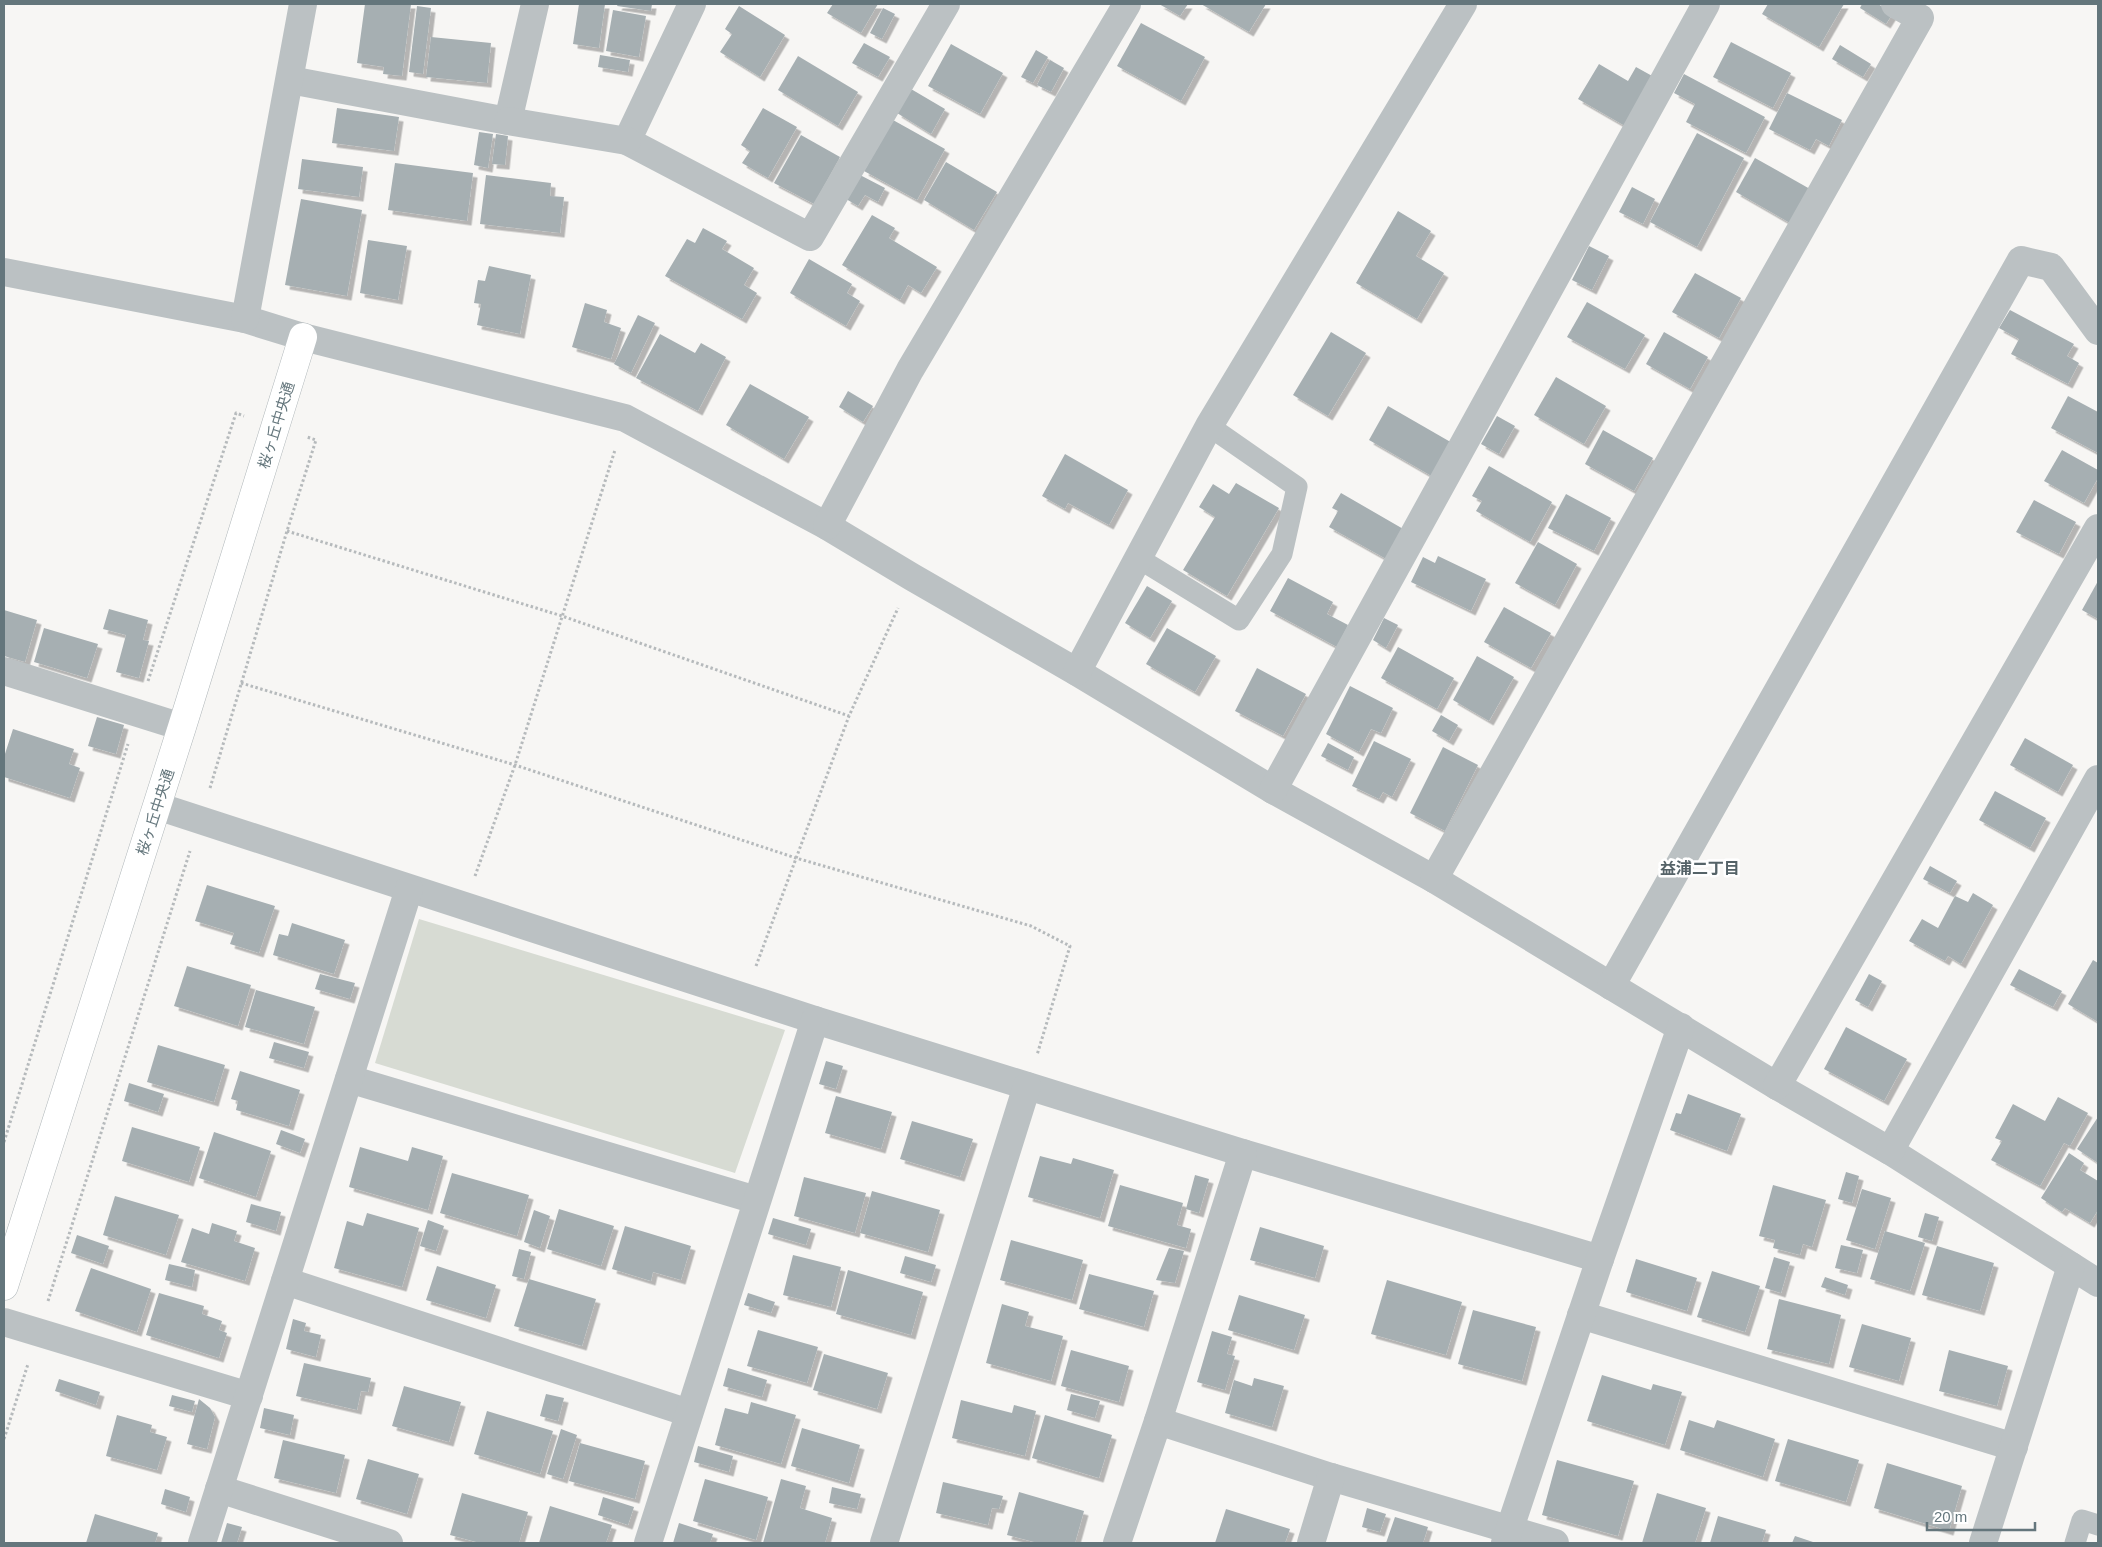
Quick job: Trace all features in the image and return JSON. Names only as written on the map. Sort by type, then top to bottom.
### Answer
[{"type":"street","points":[[245,319],[303,4]]},
{"type":"street","points":[[508,121],[535,4]]},
{"type":"street","points":[[627,142],[692,4]]},
{"type":"street","points":[[290,80],[627,142],[810,237],[946,4]]},
{"type":"street","points":[[827,526],[910,370],[1127,4]]},
{"type":"street","points":[[1077,672],[1209,426],[1463,4]]},
{"type":"street","points":[[1273,790],[1706,4]]},
{"type":"street","points":[[1434,880],[1920,18],[1895,4]]},
{"type":"street","points":[[1611,986],[2021,260],[2051,267],[2098,331]]},
{"type":"street","points":[[4,272],[245,319],[303,337],[625,418],[827,526],[1077,672],[1273,790],[1434,880],[1777,1086],[1890,1151],[2098,1283]]},
{"type":"street","name":"桜ヶ丘中央通","points":[[4,1286],[182,727],[303,337]]},
{"type":"street","points":[[1777,1086],[2098,528]]},
{"type":"street","points":[[4,671],[182,727]]},
{"type":"street","points":[[1890,1151],[2098,779]]},
{"type":"street","points":[[157,806],[815,1020],[1243,1152],[1600,1259]]},
{"type":"street","points":[[202,1543],[409,889]]},
{"type":"street","points":[[648,1543],[815,1020]]},
{"type":"street","points":[[1508,1536],[1600,1259],[1681,1027]]},
{"type":"street","points":[[349,1079],[756,1200]]},
{"type":"street","points":[[884,1543],[1027,1086]]},
{"type":"street","points":[[1117,1543],[1158,1422],[1243,1152]]},
{"type":"street","points":[[1983,1543],[2071,1266]]},
{"type":"street","points":[[285,1281],[689,1413]]},
{"type":"street","points":[[1581,1315],[2014,1447]]},
{"type":"street","points":[[4,1322],[249,1396]]},
{"type":"street","points":[[1158,1422],[1508,1536],[1555,1543]]},
{"type":"street","points":[[1311,1543],[1331,1477]]},
{"type":"street","points":[[219,1489],[390,1543]]},
{"type":"lane","points":[[1138,558],[1240,620],[1282,554],[1297,487],[1209,426]]},
{"type":"lane","points":[[2075,1543],[2082,1520],[2098,1525]]},
{"type":"path","points":[[4,1142],[137,713],[236,413],[275,428],[316,440],[286,531],[200,820],[4,1439]]},
{"type":"path","points":[[465,906],[515,765],[625,418]]},
{"type":"path","points":[[286,531],[562,616],[849,716]]},
{"type":"path","points":[[745,997],[849,716],[912,577]]},
{"type":"path","points":[[241,683],[515,765],[796,858],[1031,926],[1070,946],[1027,1086]]},
{"type":"shaded area","points":[[419,919],[785,1030],[735,1173],[375,1063]]},
{"type":"building","points":[[365,4],[411,4],[402,76],[383,74],[384,67],[357,63]]},
{"type":"building","points":[[579,4],[605,4],[599,48],[573,44]]},
{"type":"building","points":[[618,4],[652,4],[651,11],[617,6]]},
{"type":"building","points":[[833,4],[878,4],[861,33],[827,13]]},
{"type":"building","points":[[1159,4],[1188,4],[1180,16]]},
{"type":"building","points":[[1201,4],[1266,4],[1249,32]]},
{"type":"building","points":[[1768,4],[1844,4],[1819,47],[1762,14]]},
{"type":"building","points":[[1862,4],[1878,4],[1893,13],[1886,24],[1860,8]]},
{"type":"building","points":[[417,6],[431,8],[423,74],[409,72]]},
{"type":"building","points":[[739,6],[785,35],[760,77],[720,52],[732,34],[725,29]]},
{"type":"building","points":[[883,8],[895,14],[882,39],[870,33]]},
{"type":"building","points":[[613,10],[646,16],[639,57],[606,51]]},
{"type":"building","points":[[1141,23],[1205,57],[1181,101],[1117,66]]},
{"type":"building","points":[[431,37],[491,43],[487,83],[426,77]]},
{"type":"building","points":[[1731,42],[1791,73],[1773,108],[1713,77]]},
{"type":"building","points":[[864,43],[890,57],[878,77],[852,63]]},
{"type":"building","points":[[951,44],[1003,73],[980,114],[928,86]]},
{"type":"building","points":[[1840,45],[1871,64],[1863,77],[1832,59]]},
{"type":"building","points":[[1036,50],[1048,57],[1033,83],[1021,77]]},
{"type":"building","points":[[600,55],[630,60],[628,72],[598,67]]},
{"type":"building","points":[[798,56],[858,92],[838,126],[778,90]]},
{"type":"building","points":[[1050,60],[1064,68],[1051,92],[1037,85]]},
{"type":"building","points":[[1599,64],[1628,81],[1636,67],[1654,77],[1625,126],[1578,99]]},
{"type":"building","points":[[1684,74],[1765,117],[1746,153],[1686,122],[1695,104],[1674,93]]},
{"type":"building","points":[[911,89],[945,109],[931,134],[897,113]]},
{"type":"building","points":[[1787,93],[1842,120],[1829,146],[1816,139],[1810,150],[1769,129]]},
{"type":"building","points":[[337,108],[399,117],[394,151],[332,143]]},
{"type":"building","points":[[763,108],[797,127],[768,178],[742,163],[750,151],[741,145]]},
{"type":"building","points":[[893,120],[945,149],[917,200],[864,171]]},
{"type":"building","points":[[479,132],[493,134],[488,168],[474,165]]},
{"type":"building","points":[[1697,133],[1744,158],[1697,247],[1650,222]]},
{"type":"building","points":[[496,134],[508,136],[505,165],[492,164]]},
{"type":"building","points":[[801,135],[840,157],[814,204],[774,183]]},
{"type":"building","points":[[1755,158],[1810,189],[1790,223],[1736,192]]},
{"type":"building","points":[[302,159],[363,167],[359,197],[298,189]]},
{"type":"building","points":[[946,162],[997,192],[974,230],[924,200]]},
{"type":"building","points":[[395,163],[473,173],[467,221],[388,210]]},
{"type":"building","points":[[486,175],[551,183],[550,196],[564,197],[560,233],[480,224]]},
{"type":"building","points":[[860,175],[885,188],[878,202],[865,195],[858,206],[846,199]]},
{"type":"building","points":[[1632,187],[1655,199],[1643,224],[1619,212]]},
{"type":"building","points":[[301,199],[362,210],[347,296],[285,285]]},
{"type":"building","points":[[1398,211],[1431,231],[1416,256],[1444,273],[1417,319],[1356,283]]},
{"type":"building","points":[[872,215],[895,228],[889,238],[937,267],[921,293],[908,285],[900,300],[842,265]]},
{"type":"building","points":[[703,228],[727,241],[722,249],[754,268],[744,285],[757,293],[742,319],[665,276],[687,239],[695,243]]},
{"type":"building","points":[[368,240],[407,246],[398,300],[360,293]]},
{"type":"building","points":[[1589,246],[1609,256],[1592,290],[1572,280]]},
{"type":"building","points":[[809,259],[852,284],[847,293],[860,301],[846,326],[790,293]]},
{"type":"building","points":[[489,266],[531,275],[520,334],[477,325],[481,304],[474,303],[478,280],[485,281]]},
{"type":"building","points":[[1695,273],[1741,298],[1719,338],[1672,312]]},
{"type":"building","points":[[1587,302],[1645,335],[1625,369],[1567,337]]},
{"type":"building","points":[[585,303],[607,310],[604,322],[621,328],[611,359],[572,347]]},
{"type":"building","points":[[2010,310],[2074,344],[2067,356],[2079,363],[2068,384],[2011,354],[2019,339],[1999,328]]},
{"type":"building","points":[[638,315],[655,323],[631,373],[614,364]]},
{"type":"building","points":[[1331,332],[1366,353],[1328,416],[1293,395]]},
{"type":"building","points":[[1664,332],[1708,357],[1690,389],[1646,364]]},
{"type":"building","points":[[660,334],[695,353],[701,343],[726,357],[698,411],[636,378]]},
{"type":"building","points":[[1556,377],[1606,406],[1584,444],[1534,415]]},
{"type":"building","points":[[750,384],[809,417],[784,459],[726,425]]},
{"type":"building","points":[[848,391],[873,406],[863,422],[839,407]]},
{"type":"building","points":[[2068,396],[2098,412],[2098,453],[2051,428]]},
{"type":"building","points":[[1388,406],[1454,444],[1435,478],[1369,440]]},
{"type":"building","points":[[1497,416],[1515,426],[1499,454],[1481,444]]},
{"type":"building","points":[[1603,430],[1653,458],[1634,491],[1585,464]]},
{"type":"building","points":[[2062,450],[2098,470],[2098,478],[2084,503],[2044,481]]},
{"type":"building","points":[[1065,454],[1128,490],[1109,525],[1068,503],[1065,509],[1042,496]]},
{"type":"building","points":[[1489,466],[1552,502],[1530,542],[1476,511],[1482,501],[1472,496]]},
{"type":"building","points":[[1236,483],[1279,508],[1227,596],[1183,570],[1215,517],[1199,507],[1213,484],[1229,494]]},
{"type":"building","points":[[1341,493],[1405,530],[1388,560],[1329,527],[1338,511],[1332,508]]},
{"type":"building","points":[[1566,494],[1611,518],[1594,551],[1548,528]]},
{"type":"building","points":[[2034,500],[2076,522],[2059,554],[2016,532]]},
{"type":"building","points":[[1538,542],[1577,564],[1555,605],[1515,583]]},
{"type":"building","points":[[1438,556],[1486,579],[1471,611],[1411,582],[1423,557],[1435,563]]},
{"type":"building","points":[[1288,578],[1333,602],[1327,614],[1348,625],[1337,647],[1270,611]]},
{"type":"building","points":[[2098,581],[2098,619],[2082,610]]},
{"type":"building","points":[[1147,586],[1172,601],[1150,638],[1125,623]]},
{"type":"building","points":[[1504,607],[1551,633],[1531,668],[1484,642]]},
{"type":"building","points":[[109,609],[148,620],[143,640],[149,641],[139,678],[116,672],[126,635],[103,629]]},
{"type":"building","points":[[4,610],[37,620],[25,662],[4,656]]},
{"type":"building","points":[[1384,618],[1398,625],[1386,648],[1373,640]]},
{"type":"building","points":[[44,628],[98,644],[87,678],[34,662]]},
{"type":"building","points":[[1167,628],[1216,656],[1195,692],[1146,664]]},
{"type":"building","points":[[1398,647],[1454,678],[1437,709],[1381,678]]},
{"type":"building","points":[[1477,656],[1514,677],[1489,721],[1453,700]]},
{"type":"building","points":[[1257,668],[1306,694],[1283,736],[1235,711]]},
{"type":"building","points":[[1350,686],[1393,708],[1381,733],[1371,729],[1359,752],[1326,734]]},
{"type":"building","points":[[1441,715],[1458,725],[1449,741],[1432,731]]},
{"type":"building","points":[[97,717],[124,725],[116,754],[88,746]]},
{"type":"building","points":[[13,729],[74,749],[69,764],[80,768],[70,798],[4,777],[4,757]]},
{"type":"building","points":[[2025,738],[2073,765],[2058,792],[2010,765]]},
{"type":"building","points":[[1374,741],[1411,759],[1392,797],[1383,792],[1379,799],[1352,786]]},
{"type":"building","points":[[1328,743],[1354,757],[1348,770],[1321,756]]},
{"type":"building","points":[[1443,747],[1478,765],[1445,831],[1410,813]]},
{"type":"building","points":[[1995,791],[2046,818],[2030,848],[1979,820]]},
{"type":"building","points":[[1930,866],[1957,881],[1950,893],[1923,879]]},
{"type":"building","points":[[207,885],[275,906],[259,953],[230,944],[234,933],[195,921]]},
{"type":"building","points":[[1973,893],[1993,905],[1961,964],[1948,956],[1945,961],[1909,941],[1922,919],[1938,928],[1955,896],[1968,902]]},
{"type":"building","points":[[292,923],[345,940],[334,974],[273,955],[279,934],[288,936]]},
{"type":"building","points":[[2093,960],[2098,963],[2098,1022],[2068,1004]]},
{"type":"building","points":[[187,966],[251,985],[238,1026],[174,1006]]},
{"type":"building","points":[[2019,969],[2062,991],[2053,1007],[2010,985]]},
{"type":"building","points":[[320,974],[355,983],[350,999],[315,989]]},
{"type":"building","points":[[1869,974],[1882,981],[1868,1007],[1855,1000]]},
{"type":"building","points":[[256,990],[315,1007],[304,1044],[245,1027]]},
{"type":"building","points":[[1846,1027],[1907,1059],[1884,1101],[1824,1069]]},
{"type":"building","points":[[274,1042],[309,1052],[304,1068],[269,1058]]},
{"type":"building","points":[[158,1045],[225,1065],[214,1102],[147,1082]]},
{"type":"building","points":[[826,1061],[843,1066],[836,1089],[819,1084]]},
{"type":"building","points":[[240,1071],[300,1090],[289,1126],[236,1110],[238,1101],[231,1099]]},
{"type":"building","points":[[129,1083],[164,1094],[158,1112],[124,1101]]},
{"type":"building","points":[[1688,1094],[1741,1114],[1727,1151],[1670,1130],[1676,1113],[1681,1114]]},
{"type":"building","points":[[836,1096],[892,1112],[881,1149],[825,1133]]},
{"type":"building","points":[[2058,1097],[2088,1113],[2070,1146],[2064,1143],[2040,1186],[1991,1160],[2002,1141],[1995,1138],[2013,1104],[2045,1121]]},
{"type":"building","points":[[2098,1117],[2098,1163],[2077,1149]]},
{"type":"building","points":[[912,1121],[973,1139],[960,1177],[900,1159]]},
{"type":"building","points":[[132,1127],[200,1147],[189,1182],[122,1161]]},
{"type":"building","points":[[281,1130],[305,1139],[300,1153],[276,1144]]},
{"type":"building","points":[[214,1132],[271,1151],[256,1197],[199,1178]]},
{"type":"building","points":[[360,1147],[408,1161],[412,1147],[443,1156],[428,1210],[349,1187]]},
{"type":"building","points":[[2069,1153],[2084,1163],[2080,1170],[2098,1181],[2098,1210],[2090,1223],[2065,1208],[2062,1212],[2041,1198]]},
{"type":"building","points":[[1040,1156],[1071,1164],[1073,1158],[1114,1170],[1100,1218],[1028,1197]]},
{"type":"building","points":[[1846,1172],[1859,1176],[1852,1203],[1838,1199]]},
{"type":"building","points":[[452,1173],[529,1195],[517,1236],[440,1213]]},
{"type":"building","points":[[1195,1175],[1209,1179],[1199,1213],[1186,1209]]},
{"type":"building","points":[[804,1177],[866,1193],[855,1233],[794,1216]]},
{"type":"building","points":[[1120,1185],[1183,1203],[1177,1225],[1191,1229],[1186,1248],[1108,1226]]},
{"type":"building","points":[[1773,1185],[1826,1200],[1812,1247],[1803,1244],[1800,1255],[1773,1248],[1775,1240],[1759,1236]]},
{"type":"building","points":[[1862,1189],[1891,1198],[1875,1249],[1846,1240]]},
{"type":"building","points":[[872,1191],[940,1210],[928,1252],[860,1233]]},
{"type":"building","points":[[115,1196],[179,1215],[166,1255],[103,1235]]},
{"type":"building","points":[[251,1204],[281,1212],[276,1231],[246,1222]]},
{"type":"building","points":[[559,1209],[614,1226],[601,1266],[547,1249]]},
{"type":"building","points":[[534,1210],[550,1216],[540,1248],[524,1242]]},
{"type":"building","points":[[367,1213],[419,1228],[402,1287],[334,1268],[347,1221],[363,1226]]},
{"type":"building","points":[[1925,1213],[1939,1217],[1932,1241],[1918,1237]]},
{"type":"building","points":[[773,1218],[811,1229],[806,1245],[768,1234]]},
{"type":"building","points":[[428,1220],[444,1226],[436,1251],[420,1246]]},
{"type":"building","points":[[212,1223],[237,1231],[234,1241],[255,1248],[245,1281],[181,1262],[192,1228],[209,1234]]},
{"type":"building","points":[[625,1226],[691,1246],[681,1280],[653,1272],[651,1281],[612,1269]]},
{"type":"building","points":[[1260,1227],[1324,1246],[1315,1278],[1250,1260]]},
{"type":"building","points":[[1885,1231],[1925,1243],[1910,1291],[1870,1279]]},
{"type":"building","points":[[77,1235],[109,1246],[103,1264],[71,1253]]},
{"type":"building","points":[[1011,1240],[1083,1260],[1072,1300],[1000,1280]]},
{"type":"building","points":[[1841,1245],[1863,1250],[1857,1273],[1835,1268]]},
{"type":"building","points":[[1937,1246],[1994,1263],[1980,1311],[1922,1295]]},
{"type":"building","points":[[1169,1248],[1184,1251],[1175,1283],[1156,1280]]},
{"type":"building","points":[[519,1249],[531,1252],[524,1279],[512,1276]]},
{"type":"building","points":[[793,1255],[841,1267],[831,1307],[783,1295]]},
{"type":"building","points":[[905,1256],[936,1265],[931,1282],[900,1273]]},
{"type":"building","points":[[1774,1257],[1790,1262],[1781,1293],[1765,1288]]},
{"type":"building","points":[[1636,1259],[1697,1278],[1687,1311],[1626,1292]]},
{"type":"building","points":[[169,1264],[195,1270],[192,1287],[165,1280]]},
{"type":"building","points":[[437,1266],[496,1285],[486,1318],[426,1300]]},
{"type":"building","points":[[91,1268],[151,1289],[137,1332],[75,1311]]},
{"type":"building","points":[[848,1270],[923,1292],[911,1335],[836,1314]]},
{"type":"building","points":[[1712,1271],[1760,1286],[1745,1332],[1697,1317]]},
{"type":"building","points":[[1089,1274],[1154,1291],[1144,1327],[1079,1309]]},
{"type":"building","points":[[1825,1277],[1848,1285],[1845,1295],[1821,1287]]},
{"type":"building","points":[[529,1279],[596,1299],[582,1346],[514,1326]]},
{"type":"building","points":[[1387,1280],[1462,1302],[1446,1355],[1371,1334]]},
{"type":"building","points":[[159,1293],[204,1306],[202,1314],[222,1321],[219,1330],[227,1333],[219,1358],[146,1335]]},
{"type":"building","points":[[748,1293],[775,1302],[771,1313],[744,1305]]},
{"type":"building","points":[[1239,1295],[1305,1315],[1294,1350],[1228,1330]]},
{"type":"building","points":[[1779,1299],[1841,1315],[1829,1364],[1767,1349]]},
{"type":"building","points":[[1002,1304],[1029,1312],[1025,1326],[1063,1336],[1051,1381],[986,1363]]},
{"type":"building","points":[[1473,1310],[1536,1327],[1522,1381],[1458,1364]]},
{"type":"building","points":[[293,1319],[306,1323],[304,1331],[321,1335],[316,1357],[286,1349]]},
{"type":"building","points":[[1862,1324],[1911,1338],[1899,1381],[1849,1367]]},
{"type":"building","points":[[758,1330],[818,1347],[807,1383],[747,1366]]},
{"type":"building","points":[[1212,1331],[1232,1337],[1227,1354],[1235,1356],[1225,1390],[1197,1382]]},
{"type":"building","points":[[1071,1350],[1129,1366],[1119,1402],[1061,1386]]},
{"type":"building","points":[[1949,1350],[2008,1366],[1997,1406],[1939,1391]]},
{"type":"building","points":[[824,1354],[888,1373],[877,1409],[813,1390]]},
{"type":"building","points":[[304,1363],[371,1378],[368,1392],[361,1391],[357,1410],[296,1396]]},
{"type":"building","points":[[728,1368],[767,1380],[762,1397],[723,1386]]},
{"type":"building","points":[[1602,1375],[1651,1390],[1653,1384],[1682,1392],[1665,1445],[1587,1421]]},
{"type":"building","points":[[1254,1378],[1284,1386],[1272,1427],[1225,1413],[1234,1380],[1252,1386]]},
{"type":"building","points":[[59,1379],[100,1392],[96,1405],[55,1391]]},
{"type":"building","points":[[404,1386],[461,1402],[449,1442],[392,1426]]},
{"type":"building","points":[[546,1394],[564,1398],[558,1421],[540,1416]]},
{"type":"building","points":[[1071,1394],[1100,1401],[1095,1418],[1067,1410]]},
{"type":"building","points":[[172,1395],[195,1401],[192,1412],[169,1406]]},
{"type":"building","points":[[199,1399],[210,1408],[215,1417],[207,1449],[187,1444]]},
{"type":"building","points":[[961,1400],[1012,1413],[1014,1405],[1036,1411],[1025,1456],[952,1438]]},
{"type":"building","points":[[751,1402],[796,1415],[781,1464],[715,1445],[725,1408],[748,1414]]},
{"type":"building","points":[[264,1408],[294,1415],[290,1435],[260,1428]]},
{"type":"building","points":[[487,1411],[553,1431],[540,1474],[474,1454]]},
{"type":"building","points":[[117,1415],[152,1425],[150,1432],[167,1437],[157,1470],[106,1456]]},
{"type":"building","points":[[1045,1415],[1112,1435],[1099,1478],[1032,1458]]},
{"type":"building","points":[[1689,1420],[1714,1428],[1717,1420],[1775,1439],[1763,1477],[1680,1450]]},
{"type":"building","points":[[802,1428],[860,1445],[849,1483],[791,1466]]},
{"type":"building","points":[[561,1429],[577,1435],[563,1479],[547,1474]]},
{"type":"building","points":[[1788,1439],[1859,1460],[1846,1502],[1775,1481]]},
{"type":"building","points":[[283,1440],[345,1455],[336,1493],[274,1478]]},
{"type":"building","points":[[580,1443],[645,1461],[635,1499],[569,1481]]},
{"type":"building","points":[[698,1446],[733,1456],[729,1472],[694,1462]]},
{"type":"building","points":[[368,1459],[419,1474],[407,1514],[356,1499]]},
{"type":"building","points":[[1557,1460],[1634,1481],[1618,1536],[1542,1515]]},
{"type":"building","points":[[1887,1463],[1962,1486],[1949,1531],[1874,1508]]},
{"type":"building","points":[[705,1479],[768,1497],[756,1540],[693,1521]]},
{"type":"building","points":[[781,1479],[806,1486],[800,1508],[832,1518],[825,1543],[763,1543]]},
{"type":"building","points":[[943,1482],[1003,1496],[999,1509],[992,1508],[988,1525],[936,1513]]},
{"type":"building","points":[[832,1487],[861,1494],[857,1509],[829,1503]]},
{"type":"building","points":[[165,1489],[190,1497],[186,1512],[161,1504]]},
{"type":"building","points":[[1019,1492],[1084,1511],[1075,1543],[1038,1543],[1007,1535]]},
{"type":"building","points":[[462,1493],[528,1512],[519,1543],[480,1543],[450,1535]]},
{"type":"building","points":[[1657,1493],[1706,1508],[1695,1543],[1642,1543]]},
{"type":"building","points":[[603,1497],[634,1507],[628,1525],[598,1515]]},
{"type":"building","points":[[550,1506],[612,1525],[606,1543],[539,1543]]},
{"type":"building","points":[[1367,1508],[1386,1514],[1380,1532],[1362,1527]]},
{"type":"building","points":[[1226,1509],[1290,1529],[1285,1543],[1215,1543]]},
{"type":"building","points":[[95,1514],[158,1533],[155,1543],[86,1543]]},
{"type":"building","points":[[1718,1516],[1766,1530],[1762,1543],[1710,1543]]},
{"type":"building","points":[[1395,1517],[1428,1527],[1423,1543],[1386,1543]]},
{"type":"building","points":[[227,1523],[242,1527],[237,1543],[221,1543]]},
{"type":"building","points":[[679,1523],[713,1534],[710,1543],[673,1543]]},
{"type":"building","points":[[1795,1536],[1816,1543],[1792,1543]]},
{"type":"district","name":"益浦二丁目","points":[[1700,868]]}]
